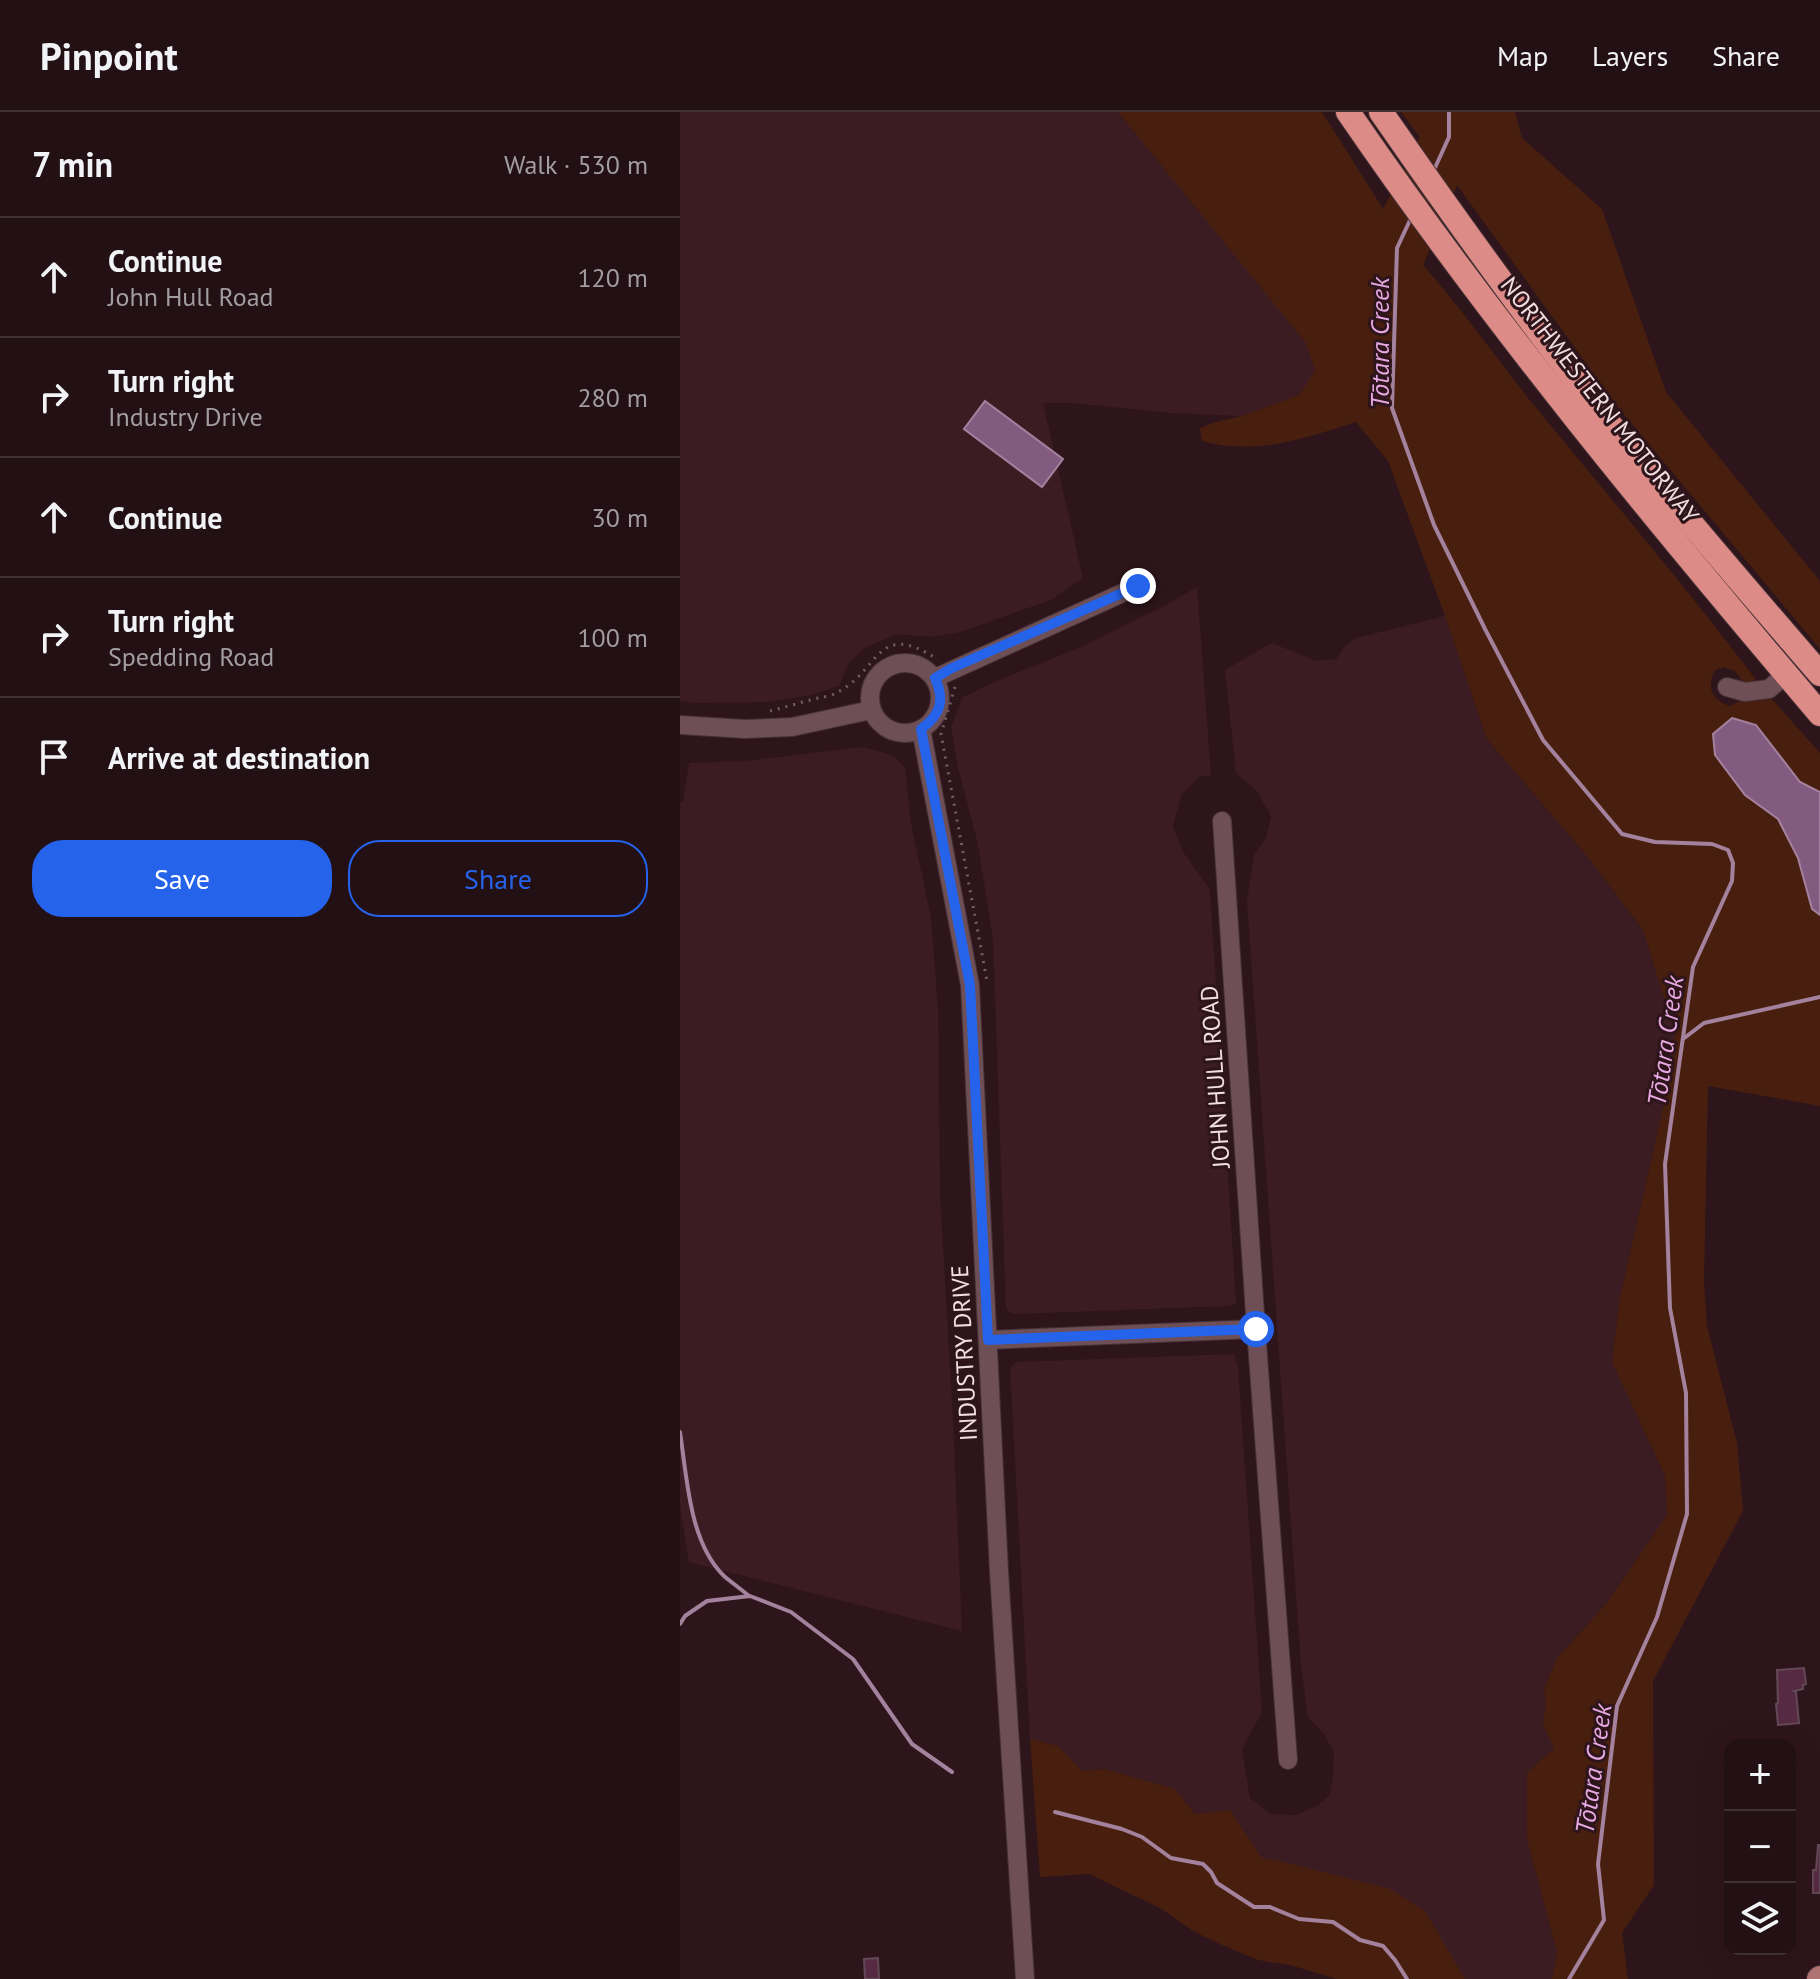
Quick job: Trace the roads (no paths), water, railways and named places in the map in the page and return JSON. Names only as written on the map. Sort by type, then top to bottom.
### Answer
[{"type":"highway","name":"NORTHWESTERN MOTORWAY","points":[[1348,112],[1446,250],[1585,430],[1820,714]]},
{"type":"highway","name":"NORTHWESTERN MOTORWAY","points":[[1381,112],[1459,225],[1620,437],[1820,674]]},
{"type":"street","points":[[935,678],[1138,586]]},
{"type":"street","points":[[905,662],[927,669],[940,688],[938,712],[931,722],[910,733],[886,728],[871,710],[871,687],[876,677],[894,664],[905,662]]},
{"type":"street","points":[[1727,687],[1745,692],[1769,689],[1786,674]]},
{"type":"street","points":[[680,725],[745,729],[792,727],[871,710]]},
{"type":"street","name":"INDUSTRY DRIVE","points":[[921,729],[970,985],[999,1572],[1025,1979]]},
{"type":"street","name":"JOHN HULL ROAD","points":[[1222,821],[1288,1760]]},
{"type":"street","points":[[988,1340],[1256,1329]]},
{"type":"waterway","name":"Tōtara Creek","points":[[1434,170],[1449,137],[1449,112]]},
{"type":"waterway","name":"Tōtara Creek","points":[[1411,218],[1397,248],[1392,408],[1434,525],[1485,629],[1543,740],[1622,834],[1655,842],[1712,844],[1728,850],[1733,863],[1732,881],[1693,967],[1665,1164],[1670,1308],[1686,1393],[1687,1514],[1657,1617],[1617,1706],[1598,1864],[1604,1920],[1569,1979]]},
{"type":"waterway","points":[[1683,1039],[1704,1023],[1820,997]]},
{"type":"waterway","points":[[680,1432],[692,1508],[703,1545],[724,1576],[749,1596]]},
{"type":"waterway","points":[[680,1624],[685,1616],[707,1601],[750,1596],[791,1612],[853,1659],[912,1744],[952,1772]]},
{"type":"waterway","points":[[1055,1812],[1122,1829],[1142,1837],[1171,1858],[1203,1864],[1217,1883],[1254,1907],[1270,1907],[1299,1919],[1333,1922],[1360,1940],[1383,1946],[1407,1979]]}]
